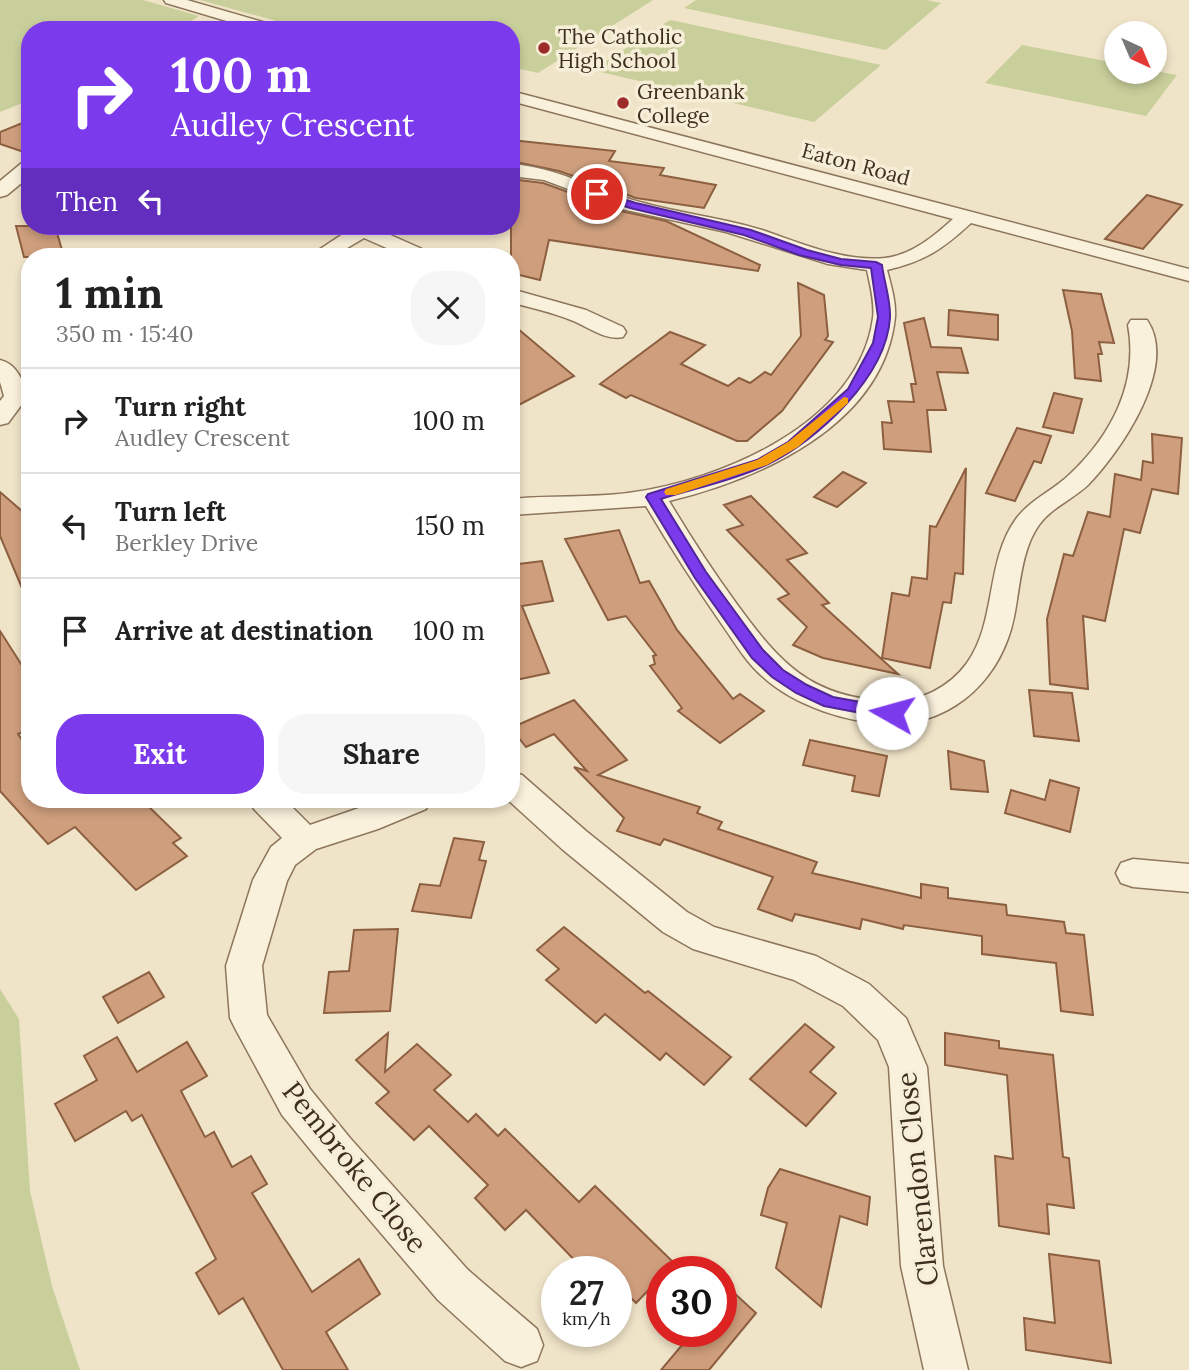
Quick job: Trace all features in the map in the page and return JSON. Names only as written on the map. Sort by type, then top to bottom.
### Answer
[{"type":"street","points":[[171,0],[242,21]]},
{"type":"street","points":[[225,21],[231,18]]},
{"type":"street","name":"Eaton Road","points":[[520,98],[1189,275]]},
{"type":"street","points":[[520,171],[544,173],[613,200],[748,232],[803,253],[841,262],[876,265],[899,262],[936,247],[966,217]]},
{"type":"street","points":[[4,187],[21,173]]},
{"type":"street","points":[[333,248],[354,235]]},
{"type":"street","points":[[380,235],[406,248]]},
{"type":"street","points":[[520,507],[653,497],[762,462],[793,444],[853,391],[879,343],[884,317],[876,265]]},
{"type":"street","points":[[520,297],[544,303],[596,329]]},
{"type":"street","points":[[653,497],[701,575],[758,654],[777,674],[830,702],[892,713],[921,708],[941,701],[974,675],[987,656],[998,626],[1013,558],[1027,523],[1078,480],[1096,460],[1131,408],[1140,385],[1149,332]]},
{"type":"street","points":[[0,367],[11,380],[16,396],[0,418]]},
{"type":"street","points":[[1000,516],[1027,523]]},
{"type":"street","name":"Clarendon Close","points":[[520,792],[675,922],[705,939],[803,967],[856,995],[893,1030],[908,1067],[922,1266],[946,1370]]},
{"type":"street","points":[[273,808],[304,840]]},
{"type":"street","name":"Pembroke Close","points":[[395,808],[304,840],[284,856],[270,880],[244,966],[250,1018],[296,1102],[336,1151],[453,1285],[521,1345]]},
{"type":"street","points":[[1133,873],[1189,878]]},
{"type":"green space","points":[[0,0],[143,0],[199,16],[191,21],[21,21],[21,104],[0,112]]},
{"type":"green space","points":[[200,0],[653,0],[538,73],[520,69],[520,21],[276,21]]},
{"type":"green space","points":[[696,0],[927,0],[941,3],[886,50],[684,8]]},
{"type":"green space","points":[[670,20],[881,65],[814,122],[592,70]]},
{"type":"green space","points":[[1022,45],[1104,61],[1104,84],[1167,84],[1167,73],[1177,75],[1146,116],[985,83]]},
{"type":"green space","points":[[0,989],[19,1019],[30,1191],[52,1286],[80,1370],[0,1370]]},
{"type":"building","points":[[21,124],[21,151],[0,144],[0,132]]},
{"type":"building","points":[[520,141],[615,151],[609,161],[664,168],[660,175],[716,185],[704,208],[636,198],[559,171],[520,163]]},
{"type":"building","points":[[520,180],[543,183],[621,211],[666,221],[760,265],[758,271],[549,240],[540,280],[520,275],[520,248],[511,248],[511,235],[520,235]]},
{"type":"building","points":[[1147,195],[1182,205],[1143,249],[1105,239]]},
{"type":"building","points":[[16,226],[21,226],[21,235],[58,235],[61,248],[22,248]]},
{"type":"building","points":[[798,283],[824,295],[828,336],[825,340],[833,342],[782,411],[747,441],[737,441],[631,395],[626,398],[600,384],[670,332],[705,345],[681,364],[728,386],[739,378],[750,383],[765,372],[771,375],[801,336]]},
{"type":"building","points":[[1063,290],[1101,294],[1114,343],[1099,342],[1102,354],[1098,354],[1101,381],[1075,378],[1072,331]]},
{"type":"building","points":[[949,310],[998,315],[998,340],[948,335]]},
{"type":"building","points":[[924,318],[931,347],[961,348],[968,373],[937,372],[946,410],[927,410],[931,452],[884,449],[882,422],[892,423],[888,401],[914,402],[911,384],[916,384],[904,323]]},
{"type":"building","points":[[520,331],[574,376],[520,404]]},
{"type":"building","points":[[1054,393],[1082,399],[1073,433],[1043,427]]},
{"type":"building","points":[[1017,428],[1051,436],[1041,463],[1034,461],[1015,501],[986,493]]},
{"type":"building","points":[[1152,434],[1182,438],[1178,494],[1152,489],[1140,533],[1124,529],[1105,621],[1083,616],[1088,689],[1050,684],[1047,619],[1064,554],[1073,556],[1088,512],[1110,517],[1115,474],[1141,480],[1143,461],[1153,463]]},
{"type":"building","points":[[966,468],[963,574],[955,573],[951,603],[943,602],[930,668],[882,658],[892,593],[909,596],[912,577],[927,579],[930,526],[936,527]]},
{"type":"building","points":[[843,472],[866,483],[837,507],[814,497]]},
{"type":"building","points":[[0,492],[21,510],[21,586],[0,536]]},
{"type":"building","points":[[751,496],[807,553],[787,560],[829,603],[822,605],[898,674],[823,658],[793,645],[807,627],[778,599],[789,594],[727,530],[743,525],[724,505]]},
{"type":"building","points":[[619,530],[640,583],[649,581],[677,630],[733,699],[740,694],[764,711],[720,743],[678,711],[682,708],[650,666],[655,664],[653,656],[656,655],[626,616],[608,620],[565,539]]},
{"type":"building","points":[[542,561],[553,601],[522,606],[549,673],[520,679],[520,564]]},
{"type":"building","points":[[0,631],[21,664],[21,733],[18,734],[21,738],[21,808],[150,808],[181,838],[173,843],[187,856],[136,890],[75,827],[48,844],[0,791]]},
{"type":"building","points":[[1029,690],[1072,693],[1079,741],[1034,736]]},
{"type":"building","points":[[574,700],[627,760],[598,775],[700,807],[697,813],[722,822],[718,829],[817,862],[812,873],[921,898],[921,884],[948,888],[948,898],[1006,905],[1007,915],[1064,922],[1066,933],[1084,935],[1093,1015],[1061,1011],[1056,963],[982,954],[982,936],[904,925],[903,929],[862,919],[860,929],[795,914],[792,921],[758,909],[773,877],[664,839],[660,845],[617,831],[624,818],[574,767],[587,771],[554,734],[526,747],[520,739],[520,724]]},
{"type":"building","points":[[810,740],[887,756],[879,796],[852,791],[855,776],[803,765]]},
{"type":"building","points":[[948,751],[984,761],[988,792],[951,789]]},
{"type":"building","points":[[1050,780],[1079,788],[1070,832],[1005,813],[1011,790],[1045,800]]},
{"type":"building","points":[[454,838],[484,842],[479,860],[486,861],[471,918],[412,911],[420,884],[440,886]]},
{"type":"building","points":[[564,927],[645,993],[648,991],[731,1057],[704,1085],[666,1053],[660,1060],[605,1014],[596,1023],[546,980],[559,969],[537,950]]},
{"type":"building","points":[[398,929],[390,1011],[324,1013],[329,972],[349,971],[354,930]]},
{"type":"building","points":[[149,972],[164,997],[118,1023],[103,997]]},
{"type":"building","points":[[805,1024],[834,1047],[810,1072],[836,1093],[806,1126],[750,1079]]},
{"type":"building","points":[[388,1033],[385,1072],[417,1044],[451,1075],[434,1090],[468,1122],[476,1114],[498,1136],[505,1129],[579,1202],[595,1186],[667,1256],[646,1256],[646,1293],[636,1303],[632,1299],[632,1256],[570,1256],[526,1210],[505,1230],[475,1198],[488,1185],[429,1126],[414,1140],[376,1103],[389,1092],[356,1060]]},
{"type":"building","points":[[945,1033],[999,1041],[999,1048],[1053,1055],[1063,1157],[1069,1158],[1074,1208],[1047,1204],[1049,1234],[999,1226],[995,1156],[1013,1159],[1007,1075],[945,1065]]},
{"type":"building","points":[[117,1037],[137,1072],[187,1042],[207,1076],[181,1091],[205,1137],[214,1132],[232,1167],[251,1156],[267,1184],[252,1193],[312,1292],[359,1259],[380,1294],[326,1332],[348,1370],[283,1370],[243,1298],[219,1314],[196,1273],[216,1259],[142,1115],[132,1121],[126,1111],[75,1141],[55,1104],[97,1080],[84,1056]]},
{"type":"building","points":[[780,1169],[870,1197],[867,1225],[840,1216],[821,1307],[776,1268],[787,1223],[761,1215],[768,1188]]},
{"type":"building","points":[[1049,1254],[1099,1261],[1111,1363],[1026,1350],[1024,1318],[1055,1323]]},
{"type":"building","points":[[737,1296],[756,1313],[737,1336]]},
{"type":"building","points":[[680,1347],[728,1347],[709,1370],[661,1370]]},
{"type":"slow traffic","points":[[671,492],[762,462],[793,444],[844,401]]},
{"type":"place","name":"The Catholic High School","points":[[544,48]]},
{"type":"place","name":"Greenbank College","points":[[623,103]]},
{"type":"route","points":[[597,194],[633,206],[748,232],[803,253],[841,262],[876,265],[884,317],[879,343],[853,391],[793,444],[762,462],[723,477],[653,497],[701,575],[758,654],[777,674],[830,702],[892,713]]}]
